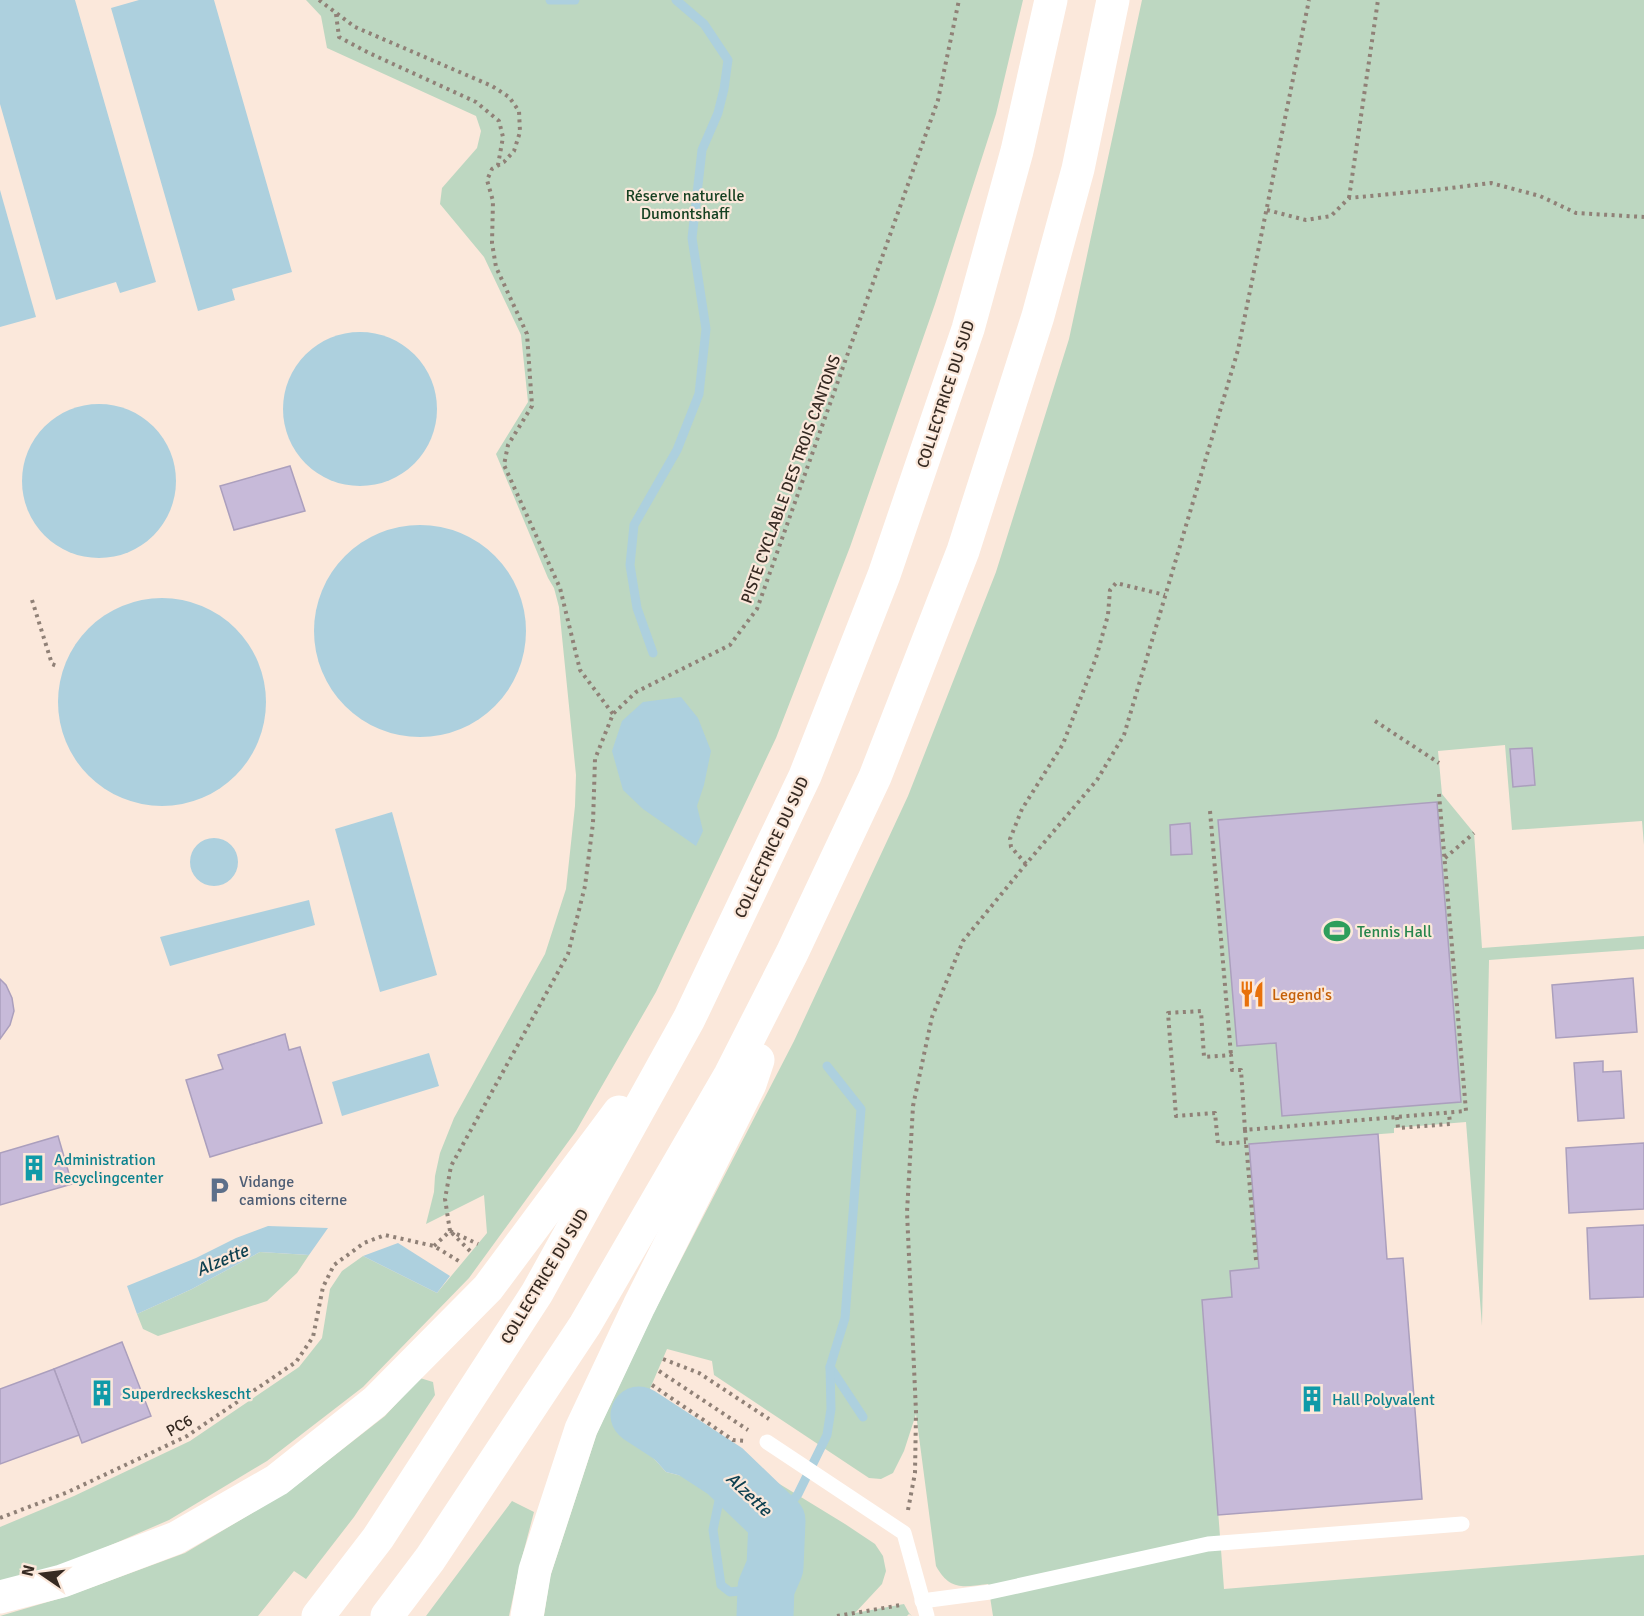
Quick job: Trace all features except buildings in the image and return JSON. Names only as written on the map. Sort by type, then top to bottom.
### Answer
[{"type":"highway","name":"COLLECTRICE DU SUD","points":[[318,1616],[378,1538],[537,1293],[688,1019],[805,776],[884,575],[968,329],[1017,151],[1052,0]]},
{"type":"highway","points":[[387,1616],[430,1559],[585,1325],[730,1075],[792,953],[875,777],[963,551],[1038,316],[1077,169],[1113,0]]},
{"type":"highway","points":[[527,1616],[535,1570],[581,1429],[639,1306],[750,1084],[792,953]]},
{"type":"highway","points":[[0,1597],[62,1581],[176,1538],[276,1480],[375,1402],[488,1288],[688,1019]]},
{"type":"lane","points":[[767,1442],[904,1533],[927,1616]]},
{"type":"lane","points":[[922,1601],[990,1592],[1208,1544],[1462,1524]]},
{"type":"path","points":[[319,0],[355,27],[492,86],[509,97],[519,111],[520,132],[514,151],[504,162],[492,169],[487,180],[493,201],[492,243],[496,267],[527,334],[532,406],[508,445],[504,465],[560,588],[580,670],[613,714]]},
{"type":"path","name":"PISTE CYCLABLE DES TROIS CANTONS","points":[[450,1231],[445,1199],[451,1166],[568,954],[585,886],[593,823],[595,759],[613,714],[636,692],[730,645],[757,609],[938,100],[959,0]]},
{"type":"path","points":[[904,1533],[915,1473],[916,1412],[908,1212],[913,1106],[932,1017],[963,941],[1097,780],[1124,735],[1238,350],[1309,0]]},
{"type":"path","points":[[1267,210],[1306,220],[1331,216],[1349,198],[1378,0]]},
{"type":"path","points":[[336,13],[339,37],[476,102],[499,121],[504,137],[498,166]]},
{"type":"path","points":[[1349,198],[1491,183],[1540,196],[1576,213],[1644,217]]},
{"type":"path","points":[[1026,864],[1011,847],[1010,839],[1022,809],[1063,744],[1096,658],[1108,615],[1110,590],[1116,584],[1165,596]]},
{"type":"path","points":[[32,600],[52,664],[57,666]]},
{"type":"path","points":[[560,607],[566,610]]},
{"type":"path","points":[[1375,721],[1439,763]]},
{"type":"path","points":[[1245,1130],[1466,1111],[1439,794]]},
{"type":"path","points":[[1210,811],[1232,1070],[1240,1070],[1256,1260]]},
{"type":"path","points":[[1445,858],[1474,833]]},
{"type":"path","points":[[1231,1055],[1204,1057],[1201,1011],[1168,1013],[1176,1116],[1215,1113],[1218,1144],[1246,1142]]},
{"type":"path","points":[[1397,1117],[1398,1128],[1450,1124],[1449,1113]]},
{"type":"path","points":[[450,1231],[478,1244]]},
{"type":"path","points":[[450,1231],[434,1246],[462,1263]]},
{"type":"path","points":[[450,1231],[471,1252]]},
{"type":"path","name":"PC6","points":[[0,1518],[68,1492],[187,1436],[296,1362],[313,1337],[323,1287],[334,1265],[364,1243],[385,1235],[434,1246]]},
{"type":"path","points":[[663,1359],[699,1373],[777,1424]]},
{"type":"path","points":[[659,1371],[767,1442]]},
{"type":"path","points":[[652,1385],[734,1440],[767,1442]]},
{"type":"path","points":[[837,1616],[922,1601]]},
{"type":"green space","name":"Réserve naturelle Dumontshaff","points":[[306,0],[1023,0],[996,114],[935,304],[850,547],[776,738],[656,992],[576,1131],[469,1278],[363,1387],[267,1461],[169,1520],[58,1568],[0,1583],[0,1527],[74,1496],[190,1441],[299,1367],[322,1338],[330,1289],[342,1271],[363,1256],[437,1293],[487,1233],[484,1195],[426,1224],[440,1153],[454,1118],[545,954],[566,889],[576,775],[559,607],[554,588],[496,454],[528,402],[521,335],[484,257],[440,204],[442,188],[477,148],[481,131],[476,116],[327,48],[321,16]]},
{"type":"green space","points":[[1142,0],[1644,0],[1644,845],[1642,821],[1512,830],[1505,745],[1438,751],[1442,794],[1474,833],[1482,948],[1644,936],[1644,949],[1489,960],[1482,1326],[1466,1122],[1394,1128],[1394,1133],[1249,1144],[1259,1268],[1231,1271],[1232,1297],[1202,1300],[1224,1589],[1644,1555],[1644,1616],[993,1616],[988,1584],[958,1586],[947,1580],[936,1566],[916,1414],[904,1451],[893,1473],[881,1479],[869,1478],[714,1375],[712,1361],[667,1349],[631,1433],[666,1472],[702,1481],[753,1523],[774,1565],[777,1521],[750,1480],[755,1469],[875,1544],[883,1556],[886,1571],[882,1584],[855,1613],[904,1604],[912,1616],[909,1614],[907,1616],[544,1616],[550,1577],[597,1433],[654,1312],[794,1041],[908,796],[996,572],[1069,339]]},
{"type":"green space","points":[[260,1252],[309,1255],[297,1273],[267,1301],[158,1336],[143,1329],[137,1314],[192,1289]]},
{"type":"green space","points":[[420,1378],[433,1382],[435,1395],[354,1517],[306,1579],[294,1571],[258,1616],[0,1616],[68,1596],[185,1553],[289,1491],[385,1416]]},
{"type":"green space","points":[[512,1501],[534,1512],[509,1616],[426,1616]]},
{"type":"water","points":[[0,0],[75,0],[156,282],[120,293],[116,282],[56,300],[0,104]]},
{"type":"water","points":[[139,0],[214,0],[292,272],[232,289],[235,300],[198,311],[111,8]]},
{"type":"water","points":[[0,190],[36,317],[0,327]]},
{"type":"water","points":[[360,332],[375,333],[389,338],[403,345],[414,355],[424,366],[431,380],[436,394],[436,424],[431,438],[424,452],[414,463],[403,473],[389,480],[375,485],[360,486],[345,485],[331,480],[317,473],[306,463],[296,452],[289,438],[284,424],[283,409],[284,394],[289,380],[296,366],[306,355],[317,345],[331,338],[345,333]]},
{"type":"water","points":[[99,404],[128,410],[142,417],[153,427],[163,438],[170,452],[176,481],[170,510],[163,524],[153,535],[142,545],[128,552],[99,558],[70,552],[56,545],[45,535],[35,524],[28,510],[22,481],[28,452],[35,438],[45,427],[56,417],[70,410]]},
{"type":"water","points":[[410,525],[430,525],[451,529],[470,537],[495,556],[508,572],[518,590],[524,610],[526,631],[524,652],[518,672],[508,690],[495,706],[470,725],[451,733],[430,737],[410,737],[389,733],[370,725],[338,698],[326,681],[318,662],[314,641],[314,621],[318,600],[326,581],[353,549],[370,537],[389,529]]},
{"type":"water","points":[[152,598],[172,598],[192,602],[211,610],[236,628],[249,644],[258,662],[266,692],[262,732],[258,742],[249,760],[236,776],[220,789],[192,802],[172,806],[152,806],[132,802],[113,794],[88,776],[75,760],[62,732],[58,712],[58,692],[62,672],[70,653],[88,628],[104,615],[132,602]]},
{"type":"water","points":[[681,697],[698,718],[711,751],[697,806],[703,831],[696,846],[643,809],[623,790],[612,751],[622,721],[643,702]]},
{"type":"water","points":[[392,812],[437,975],[380,992],[335,829]]},
{"type":"water","points":[[214,838],[231,845],[238,862],[231,879],[214,886],[197,879],[190,862],[197,845]]},
{"type":"water","points":[[309,900],[315,925],[170,966],[160,937]]},
{"type":"water","points":[[429,1053],[439,1086],[342,1116],[332,1082]]},
{"type":"water","points":[[268,1226],[328,1228],[309,1255],[260,1252],[192,1289],[137,1314],[127,1286]]},
{"type":"water","points":[[398,1243],[450,1276],[437,1293],[363,1256]]},
{"type":"water","points":[[646,1398],[755,1469],[750,1481],[777,1521],[775,1567],[753,1523],[702,1481],[666,1472],[631,1433]]},
{"type":"waterway","points":[[550,0],[575,0]]},
{"type":"waterway","points":[[653,653],[637,608],[630,565],[634,525],[677,450],[699,394],[706,329],[692,238],[702,150],[718,113],[728,60],[704,24],[676,0]]},
{"type":"waterway","points":[[777,1521],[798,1494],[827,1435],[831,1409],[830,1367],[845,1318],[861,1109],[827,1066]]},
{"type":"waterway","points":[[830,1367],[863,1417]]},
{"type":"waterway","name":"Alzette","points":[[639,1415],[725,1471],[777,1521],[775,1567],[766,1588],[765,1616]]},
{"type":"waterway","points":[[722,1486],[713,1530],[721,1585],[730,1592],[766,1588]]},
{"type":"place","name":"Tennis Hall","points":[[1337,931]]},
{"type":"place","name":"Legend's","points":[[1252,994]]},
{"type":"place","name":"Administration Recyclingcenter","points":[[34,1168]]},
{"type":"place","name":"Vidange camions citerne","points":[[219,1190]]},
{"type":"place","name":"Superdreckskescht","points":[[102,1393]]},
{"type":"place","name":"Hall Polyvalent","points":[[1312,1399]]}]
